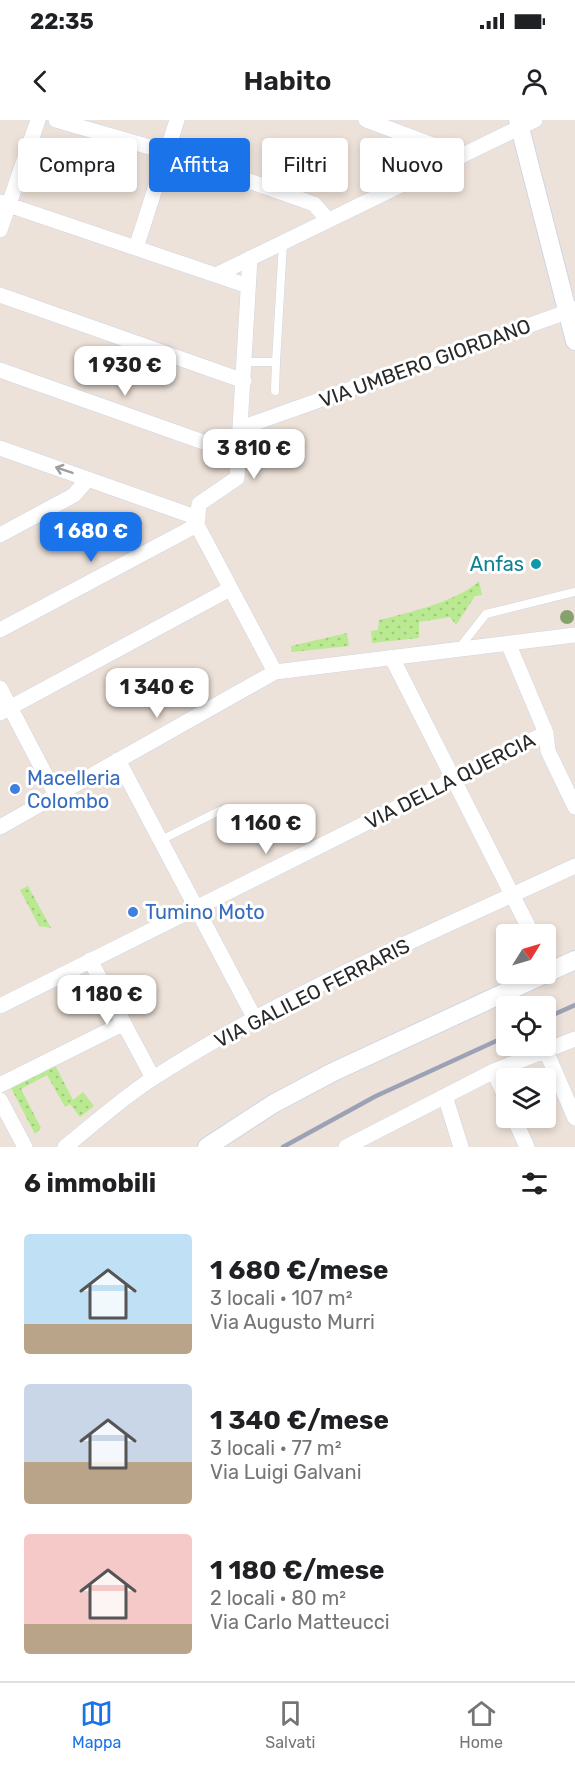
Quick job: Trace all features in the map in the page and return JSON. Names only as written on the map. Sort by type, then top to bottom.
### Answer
[{"type":"street","points":[[0,230],[4,203],[38,120]]},
{"type":"street","points":[[56,120],[149,147]]},
{"type":"street","points":[[171,138],[177,120]]},
{"type":"street","points":[[366,120],[414,138]]},
{"type":"street","points":[[464,155],[524,123],[571,310],[575,341]]},
{"type":"street","points":[[250,181],[314,204],[328,220]]},
{"type":"street","points":[[136,248],[154,192]]},
{"type":"street","points":[[216,275],[387,192]]},
{"type":"street","points":[[4,203],[248,286]]},
{"type":"street","points":[[250,258],[237,478],[199,504],[197,521],[230,589],[275,672]]},
{"type":"street","points":[[0,295],[244,381]]},
{"type":"street","name":"VIA UMBERO GIORDANO","points":[[241,428],[571,310]]},
{"type":"street","points":[[0,370],[240,455]]},
{"type":"street","points":[[0,448],[197,521]]},
{"type":"street","points":[[0,536],[74,495],[88,479]]},
{"type":"street","points":[[0,630],[197,521]]},
{"type":"street","points":[[5,710],[230,589]]},
{"type":"street","points":[[0,827],[275,672],[575,635]]},
{"type":"street","points":[[508,643],[546,733],[548,751],[575,807]]},
{"type":"street","points":[[392,658],[527,924]]},
{"type":"street","points":[[0,688],[5,710],[56,795]]},
{"type":"street","name":"VIA DELLA QUERCIA","points":[[0,1006],[546,733]]},
{"type":"street","points":[[118,760],[255,1019]]},
{"type":"street","name":"VIA GALILEO FERRARIS","points":[[65,1147],[153,1078],[255,1019],[341,975],[575,866]]},
{"type":"street","points":[[90,960],[153,1078]]},
{"type":"street","points":[[556,966],[575,960]]},
{"type":"street","points":[[207,1147],[273,1104],[333,1072],[515,984]]},
{"type":"street","points":[[0,1085],[124,1023]]},
{"type":"street","points":[[556,1047],[575,1039]]},
{"type":"street","points":[[346,1147],[494,1071],[533,1056]]},
{"type":"street","points":[[548,1056],[575,1118]]},
{"type":"street","points":[[494,1071],[496,1076]]},
{"type":"street","points":[[445,1096],[461,1147]]},
{"type":"street","points":[[0,1100],[26,1147]]},
{"type":"street","points":[[518,1128],[526,1147]]},
{"type":"lane","points":[[275,391],[283,242]]},
{"type":"lane","points":[[245,362],[276,362]]},
{"type":"lane","points":[[459,650],[486,614],[575,592]]},
{"type":"lane","points":[[161,840],[219,811]]},
{"type":"green space","points":[[479,581],[482,595],[475,596],[456,625],[450,617],[419,622],[419,638],[372,643],[371,631],[378,630],[379,620],[418,610],[459,595]]},
{"type":"green space","points":[[347,633],[349,646],[292,652],[291,646]]},
{"type":"green space","points":[[28,886],[51,928],[39,926],[20,890]]},
{"type":"green space","points":[[55,1065],[73,1100],[83,1092],[94,1106],[80,1117],[70,1104],[65,1107],[47,1075],[21,1089],[41,1128],[35,1134],[11,1088]]},
{"type":"railway","points":[[556,1014],[575,1005]]},
{"type":"railway","points":[[283,1147],[376,1096],[496,1041]]},
{"type":"place","name":"Anfas","points":[[536,564]]},
{"type":"place","name":"Macelleria Colombo","points":[[15,789]]},
{"type":"place","name":"Tumino Moto","points":[[133,912]]}]
